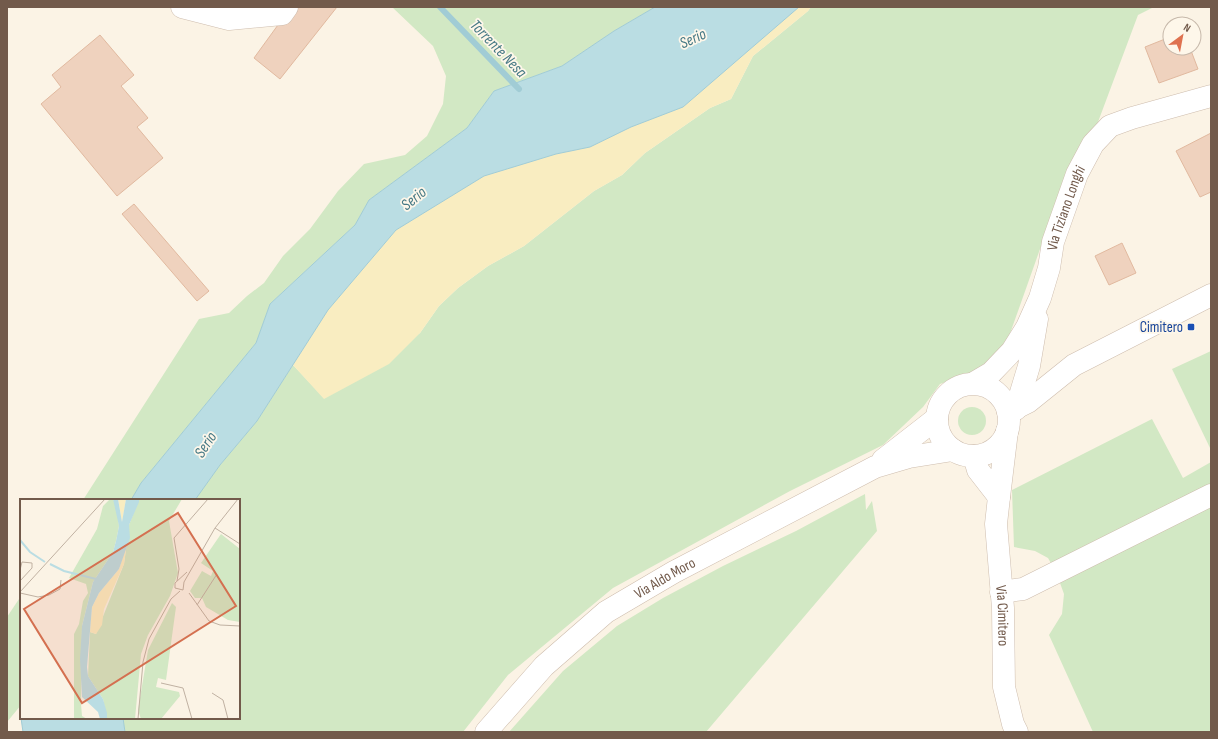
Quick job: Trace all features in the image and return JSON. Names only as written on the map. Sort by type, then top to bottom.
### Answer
[{"type":"street","points":[[182,7],[229,19],[282,14],[287,7]]},
{"type":"street","name":"Via Tiziano Longhi","points":[[1011,416],[1028,371],[1040,298],[1049,268],[1053,242],[1077,174],[1093,144],[1110,126],[1132,118],[1211,96]]},
{"type":"street","points":[[983,386],[1003,398],[1011,416],[1074,365],[1211,295]]},
{"type":"street","name":"Via Tiziano Longhi","points":[[983,386],[991,373],[1012,351],[1027,327],[1040,298]]},
{"type":"street","points":[[999,497],[963,453],[941,436],[937,418],[943,400],[956,388],[983,386],[1014,380],[1028,371],[1074,365]]},
{"type":"street","name":"Via Aldo Moro","points":[[875,467],[909,457],[990,452],[1003,441],[1011,416]]},
{"type":"street","name":"Via Cimitero","points":[[1011,416],[1006,433],[996,524],[1001,592],[1004,686],[1013,724],[1017,732]]},
{"type":"street","name":"Via Aldo Moro","points":[[486,732],[544,666],[606,612],[674,572],[875,467],[937,418]]},
{"type":"street","points":[[1001,592],[1023,589],[1211,495]]},
{"type":"green space","points":[[392,7],[655,7],[614,31],[562,66],[494,91],[467,128],[369,200],[355,225],[270,304],[256,343],[141,483],[132,499],[84,499],[199,319],[229,313],[264,283],[283,256],[310,229],[338,191],[364,164],[405,155],[427,136],[443,104],[446,76],[433,46]]},
{"type":"green space","points":[[811,7],[1154,7],[1138,15],[1098,122],[1056,204],[1007,342],[997,360],[974,372],[940,384],[923,407],[883,445],[790,491],[613,588],[508,675],[463,732],[125,732],[123,719],[240,719],[240,499],[196,499],[220,465],[257,421],[293,365],[324,398],[420,333],[439,306],[458,288],[488,266],[524,246],[594,191],[622,175],[645,153],[710,108],[731,99],[753,56]]},
{"type":"green space","points":[[1211,351],[1211,450],[1172,369]]},
{"type":"green space","points":[[972,407],[982,411],[986,421],[982,431],[972,435],[962,431],[958,421],[962,411]]},
{"type":"green space","points":[[1152,419],[1183,478],[1211,462],[1211,732],[1093,732],[1049,635],[1062,614],[1064,594],[1056,572],[1048,558],[1035,551],[1014,547],[1012,490]]},
{"type":"green space","points":[[865,494],[866,510],[872,501],[877,531],[706,732],[509,732],[563,671],[617,626],[663,598],[723,566],[796,531]]},
{"type":"green space","points":[[20,598],[20,706],[7,722],[7,617]]},
{"type":"sand","points":[[799,7],[811,7],[753,56],[731,99],[710,108],[645,153],[622,175],[594,191],[524,246],[488,266],[458,288],[439,306],[420,333],[389,364],[324,399],[293,365],[328,310],[396,230],[484,176],[556,154],[590,147],[631,127],[683,107]]},
{"type":"water","name":"Serio","points":[[655,7],[799,7],[683,107],[631,127],[590,147],[556,154],[484,176],[396,230],[328,310],[257,421],[220,465],[196,499],[132,499],[141,483],[256,343],[270,304],[355,225],[369,200],[467,128],[494,91],[562,66],[614,31]]},
{"type":"water","points":[[21,719],[123,719],[125,732],[23,732]]},
{"type":"building","points":[[291,7],[337,7],[280,79],[254,58]]},
{"type":"building","points":[[100,35],[134,75],[121,86],[148,118],[137,127],[163,158],[117,196],[41,104],[61,87],[52,75]]},
{"type":"building","points":[[1162,40],[1162,56],[1193,56],[1198,69],[1159,83],[1145,47]]},
{"type":"building","points":[[1211,133],[1211,192],[1200,197],[1176,151]]},
{"type":"building","points":[[134,204],[209,291],[197,301],[122,214]]},
{"type":"building","points":[[1122,243],[1136,273],[1109,285],[1095,256]]},
{"type":"waterway","name":"Torrente Nesa","points":[[440,7],[519,89]]},
{"type":"place","name":"Cimitero","points":[[1191,327]]}]
